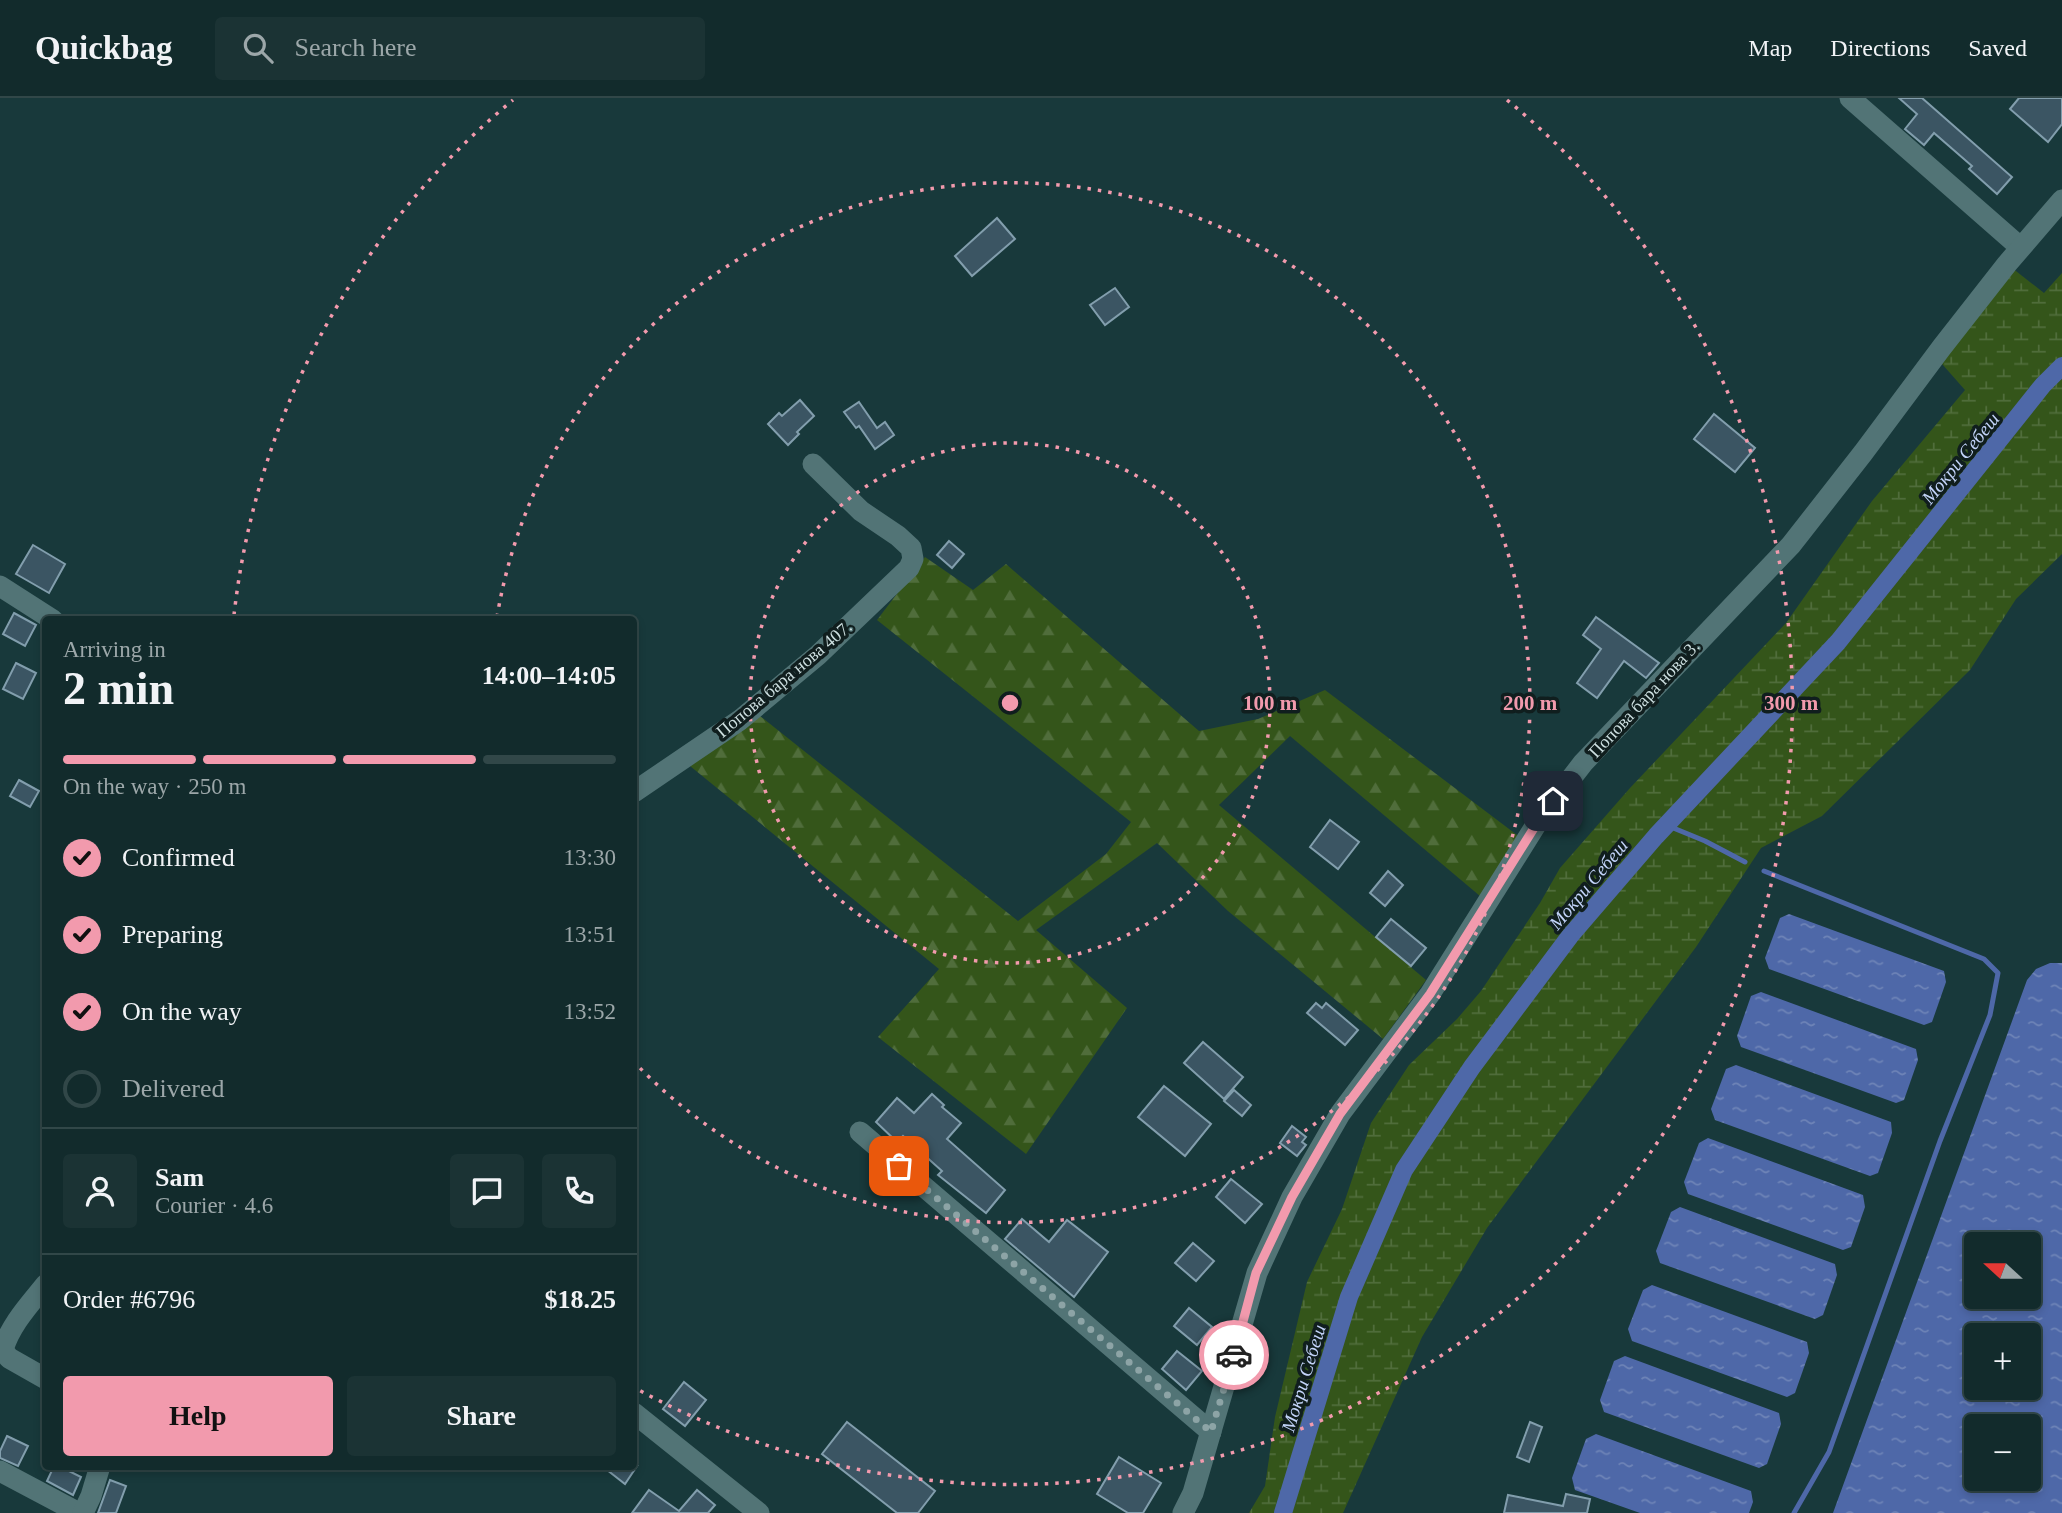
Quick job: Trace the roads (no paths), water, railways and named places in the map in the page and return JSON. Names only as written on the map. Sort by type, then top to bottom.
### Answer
[{"type":"street","points":[[1850,98],[2020,247]]},
{"type":"street","name":"Попова бара нова 3.","points":[[1184,1513],[1193,1493],[1256,1273],[1292,1197],[1340,1114],[1430,994],[1539,820],[1583,763],[1791,545],[2020,247],[2062,200]]},
{"type":"street","name":"Попова бара нова 407.","points":[[637,790],[740,720],[818,655],[909,568],[913,559],[911,548],[861,511],[813,464]]},
{"type":"street","points":[[0,586],[47,616]]},
{"type":"street","points":[[860,1132],[1211,1432]]},
{"type":"street","points":[[42,1289],[6,1339],[4,1350],[9,1358],[42,1377]]},
{"type":"street","points":[[637,1415],[759,1513]]},
{"type":"street","points":[[0,1471],[81,1513],[91,1496],[99,1470]]},
{"type":"water","points":[[1789,914],[1944,971],[1946,982],[1932,1022],[1924,1025],[1769,969],[1765,958],[1780,918]]},
{"type":"water","points":[[2050,963],[2062,963],[2062,1513],[1833,1513],[2027,980],[2036,969]]},
{"type":"water","points":[[1761,992],[1916,1049],[1918,1060],[1904,1100],[1896,1103],[1741,1047],[1737,1036],[1751,996]]},
{"type":"water","points":[[1736,1065],[1891,1122],[1892,1133],[1878,1173],[1870,1176],[1715,1120],[1711,1109],[1726,1069]]},
{"type":"water","points":[[1708,1138],[1863,1195],[1865,1207],[1851,1247],[1843,1250],[1688,1194],[1684,1182],[1699,1143]]},
{"type":"water","points":[[1680,1207],[1835,1264],[1837,1275],[1823,1315],[1815,1319],[1660,1263],[1656,1251],[1671,1212]]},
{"type":"water","points":[[1652,1285],[1807,1342],[1809,1353],[1795,1393],[1787,1397],[1632,1341],[1628,1329],[1643,1290]]},
{"type":"water","points":[[1625,1356],[1779,1413],[1781,1424],[1767,1464],[1759,1468],[1604,1412],[1600,1400],[1614,1361]]},
{"type":"water","points":[[1596,1434],[1751,1491],[1753,1502],[1749,1513],[1640,1513],[1575,1490],[1572,1478],[1586,1439]]},
{"type":"waterway","name":"Мокри Себеш","points":[[1283,1513],[1349,1297],[1404,1170],[1472,1067],[1570,936],[1656,836],[1838,642],[2043,385],[2062,366]]},
{"type":"waterway","points":[[1666,825],[1745,862]]},
{"type":"waterway","points":[[1764,871],[1984,959],[1998,973],[1990,1015],[1940,1141],[1829,1452],[1794,1513]]}]
